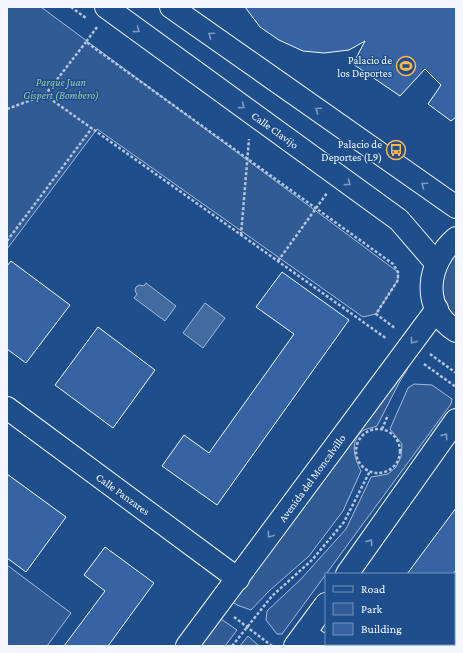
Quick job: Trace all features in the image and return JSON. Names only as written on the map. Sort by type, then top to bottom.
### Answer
[{"type":"street","points":[[171,7],[456,207]]},
{"type":"street","name":"Calle Clavijo","points":[[104,14],[251,112],[399,220],[436,263]]},
{"type":"street","points":[[456,238],[444,249],[436,263],[431,286],[437,309],[444,321],[456,331]]},
{"type":"street","name":"Avenida del Moncalvillo","points":[[187,646],[437,309]]},
{"type":"street","name":"Calle Panzares","points":[[7,408],[238,579]]},
{"type":"street","points":[[348,573],[456,420]]},
{"type":"street","points":[[323,646],[300,639],[325,605]]},
{"type":"path","points":[[7,109],[45,95],[86,42],[104,14],[71,7]]},
{"type":"path","points":[[86,42],[393,264],[398,272],[398,280],[376,314]]},
{"type":"path","points":[[45,95],[456,387]]},
{"type":"path","points":[[241,235],[251,112]]},
{"type":"path","points":[[7,241],[92,128]]},
{"type":"path","points":[[278,261],[339,176]]},
{"type":"path","points":[[375,429],[389,432],[398,443],[399,457],[391,469],[377,473],[370,472],[359,462],[356,456],[358,442],[368,431],[375,429]]},
{"type":"path","points":[[232,646],[272,596],[312,560],[344,522],[370,472]]},
{"type":"path","points":[[218,605],[272,646]]},
{"type":"green space","name":"Parque Juan Gispert (Bombero)","points":[[7,7],[41,7],[398,272],[398,280],[376,314],[363,317],[97,129],[7,249]]},
{"type":"green space","points":[[456,252],[456,319],[444,298],[442,280],[444,271]]},
{"type":"green space","points":[[404,363],[408,367],[407,370],[377,426],[364,430],[356,439],[354,449],[356,461],[361,471],[343,511],[309,556],[269,591],[251,610],[237,605],[228,599]]},
{"type":"green space","points":[[414,384],[432,385],[452,399],[451,404],[327,573],[325,573],[325,575],[282,634],[277,634],[266,620],[267,611],[301,579],[346,529],[371,477],[388,474],[396,467],[401,457],[402,444],[390,429],[408,388]]},
{"type":"green space","points":[[7,565],[71,613],[47,646],[7,646]]},
{"type":"green space","points":[[215,615],[237,630],[225,646],[192,646]]},
{"type":"green space","points":[[248,636],[259,646],[240,646]]},
{"type":"shaded area","points":[[146,283],[176,306],[165,321],[134,298],[137,294],[135,291],[136,287],[139,285],[144,286]]},
{"type":"shaded area","points":[[205,303],[225,318],[203,348],[183,333]]},
{"type":"building","name":"Palacio de los Deportes","points":[[245,7],[456,7],[456,117],[451,121],[428,104],[441,85],[425,69],[400,96],[353,64],[365,41],[349,50],[324,53],[303,51],[279,40],[260,27]]},
{"type":"building","points":[[11,261],[70,305],[26,363],[7,349],[7,266]]},
{"type":"building","points":[[282,272],[349,320],[217,505],[162,466],[184,435],[209,453],[294,334],[256,307]]},
{"type":"building","points":[[98,327],[155,370],[113,428],[55,385]]},
{"type":"building","points":[[7,474],[66,517],[26,572],[7,558]]},
{"type":"building","points":[[456,508],[456,570],[454,573],[408,573]]},
{"type":"building","points":[[105,547],[154,583],[108,646],[64,646],[105,591],[84,575]]},
{"type":"building","points":[[456,637],[456,646],[406,645],[455,645]]},
{"type":"place","name":"Palacio de los Deportes","points":[[406,66]]},
{"type":"place","name":"Palacio de Deportes (L9)","points":[[396,150]]}]
